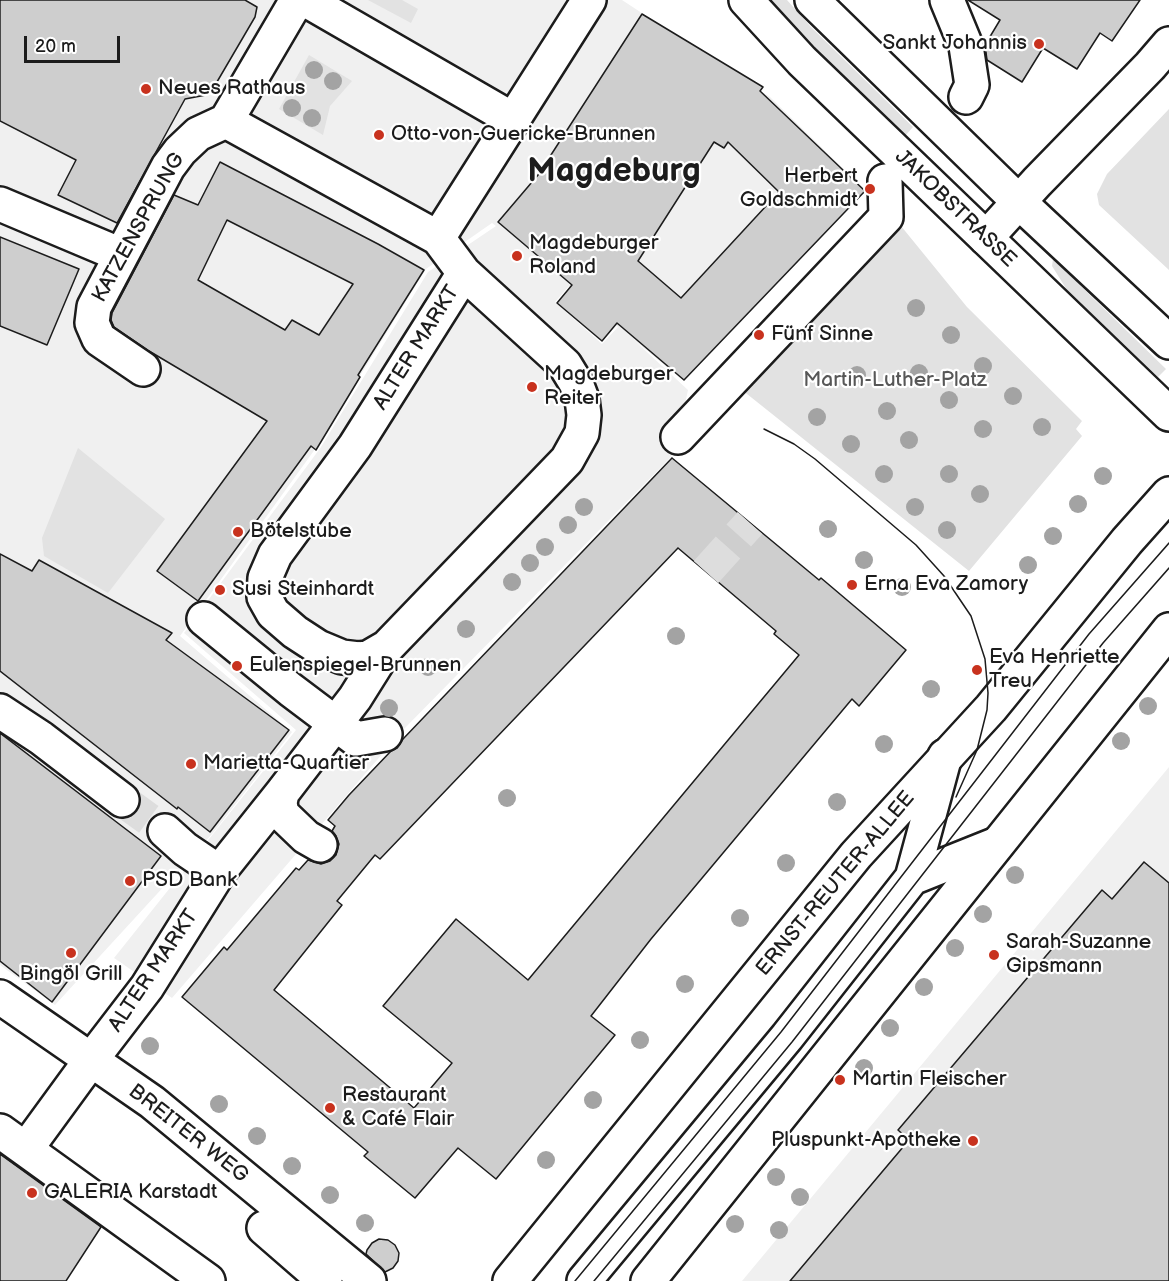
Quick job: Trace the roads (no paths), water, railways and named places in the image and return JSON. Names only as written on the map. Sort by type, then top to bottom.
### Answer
[{"type":"street","points":[[297,0],[226,121],[438,238],[464,273]]},
{"type":"street","points":[[306,0],[512,119]]},
{"type":"street","points":[[438,238],[589,0]]},
{"type":"street","name":"JAKOBSTRASSE","points":[[746,0],[802,61],[1169,414]]},
{"type":"street","points":[[812,0],[1019,202],[1169,342]]},
{"type":"street","points":[[947,0],[966,45],[972,85],[966,97]]},
{"type":"street","points":[[986,238],[1169,44]]},
{"type":"street","name":"KATZENSPRUNG","points":[[144,369],[102,342],[94,331],[92,322],[94,307],[168,167],[180,151],[198,134],[226,121]]},
{"type":"street","points":[[678,437],[886,217],[885,182]]},
{"type":"street","points":[[0,204],[121,255]]},
{"type":"street","name":"ALTER MARKT","points":[[464,273],[565,365],[582,399],[584,415],[582,433],[567,460],[387,646],[372,656],[359,659],[342,657],[318,646],[295,632],[273,613],[265,601],[265,578],[275,555],[355,446],[464,273]]},
{"type":"street","name":"ERNST-REUTER-ALLEE","points":[[510,1281],[856,855],[991,708],[1169,494]]},
{"type":"street","points":[[204,619],[291,690],[356,739],[385,734]]},
{"type":"street","points":[[648,1281],[1169,630]]},
{"type":"street","name":"ALTER MARKT","points":[[13,1140],[91,1060],[147,987],[219,872],[355,698],[387,646]]},
{"type":"street","points":[[0,711],[41,738],[123,800]]},
{"type":"street","points":[[584,1281],[786,1037],[912,878],[945,756]]},
{"type":"street","points":[[282,793],[280,803],[282,814],[306,837],[320,845]]},
{"type":"street","points":[[165,831],[185,849],[219,872]]},
{"type":"street","points":[[912,878],[997,844]]},
{"type":"street","name":"BREITER WEG","points":[[0,997],[152,1102],[369,1281]]},
{"type":"street","points":[[13,1140],[208,1281]]},
{"type":"street","points":[[264,1228],[325,1281]]},
{"type":"tunnel","points":[[706,572],[750,523]]},
{"type":"tunnel","points":[[122,800],[165,831]]},
{"type":"tram line","points":[[764,429],[794,444],[815,459],[916,545],[944,576],[971,616],[985,659],[987,710],[977,750],[956,797]]},
{"type":"tram line","points":[[575,1281],[781,1032],[1089,634],[1169,543]]},
{"type":"tram line","points":[[594,1281],[792,1042],[1103,643],[1169,568]]},
{"type":"place","name":"Sankt Johannis","points":[[1039,44]]},
{"type":"place","name":"Neues Rathaus","points":[[146,89]]},
{"type":"place","name":"Otto-von-Guericke-Brunnen","points":[[379,135]]},
{"type":"place","name":"Herbert Goldschmidt","points":[[870,189]]},
{"type":"place","name":"Magdeburger Roland","points":[[517,256]]},
{"type":"place","name":"Fünf Sinne","points":[[759,335]]},
{"type":"place","name":"Magdeburger Reiter","points":[[532,387]]},
{"type":"place","name":"Bötelstube","points":[[238,532]]},
{"type":"place","name":"Erna Eva Zamory","points":[[852,585]]},
{"type":"place","name":"Susi Steinhardt","points":[[220,590]]},
{"type":"place","name":"Eulenspiegel-Brunnen","points":[[237,666]]},
{"type":"place","name":"Eva Henriette Treu","points":[[977,670]]},
{"type":"place","name":"Marietta-Quartier","points":[[191,764]]},
{"type":"place","name":"PSD Bank","points":[[130,881]]},
{"type":"place","name":"Bingöl Grill","points":[[71,953]]},
{"type":"place","name":"Sarah-Suzanne Gipsmann","points":[[994,955]]},
{"type":"place","name":"Martin Fleischer","points":[[840,1080]]},
{"type":"place","name":"Restaurant & Café Flair","points":[[330,1108]]},
{"type":"place","name":"Pluspunkt-Apotheke","points":[[973,1141]]},
{"type":"place","name":"GALERIA Karstadt","points":[[32,1193]]},
{"type":"district","name":"Magdeburg","points":[[614,173]]},
{"type":"park label","name":"Martin-Luther-Platz","points":[[895,381]]}]
